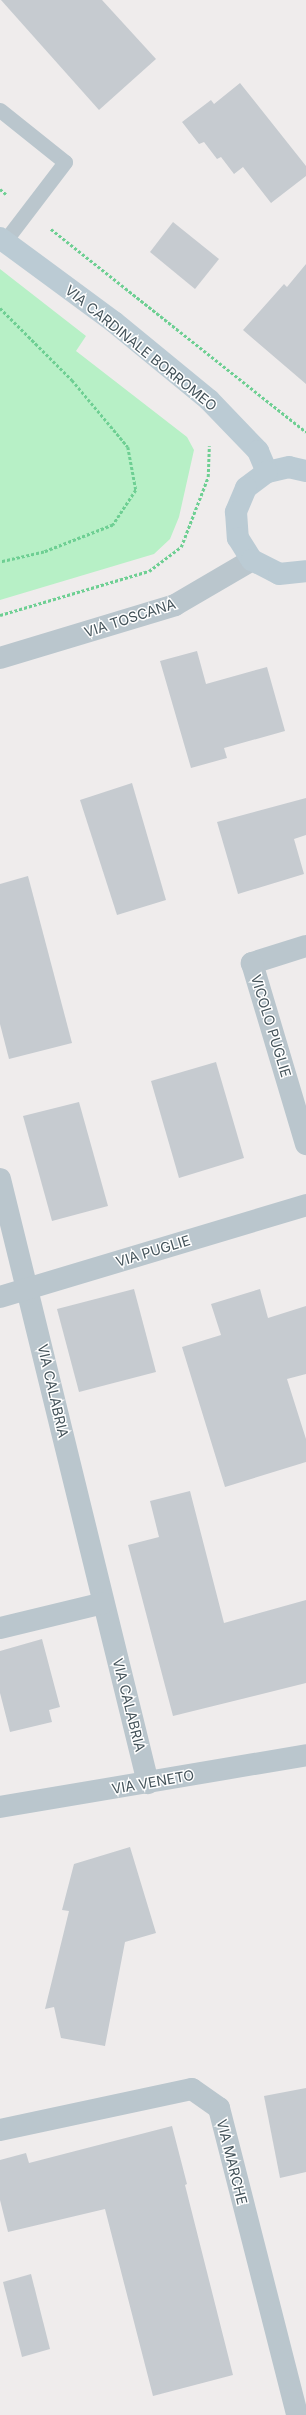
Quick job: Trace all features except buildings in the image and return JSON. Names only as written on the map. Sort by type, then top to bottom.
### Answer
[{"type":"street","name":"VIA CARDINALE BORROMEO","points":[[2,240],[114,322],[209,400],[258,451],[267,472]]},
{"type":"street","points":[[306,471],[289,467],[267,472],[246,488],[236,512],[238,538],[252,560],[279,574],[306,571]]},
{"type":"street","name":"VIA TOSCANA","points":[[0,658],[175,605],[252,560]]},
{"type":"street","name":"VICOLO PUGLIE","points":[[306,946],[252,963],[306,1144]]},
{"type":"street","name":"VIA CALABRIA","points":[[0,1179],[148,1783]]},
{"type":"street","name":"VIA PUGLIE","points":[[0,1297],[306,1206]]},
{"type":"street","points":[[0,1628],[103,1603]]},
{"type":"street","name":"VIA VENETO","points":[[0,1807],[306,1755]]},
{"type":"street","name":"VIA MARCHE","points":[[0,2130],[192,2089],[218,2108],[297,2415]]},
{"type":"lane","points":[[0,110],[65,162],[29,212],[2,240]]},
{"type":"path","points":[[0,189],[306,432]]},
{"type":"path","points":[[0,308],[62,369],[128,447],[136,490],[113,525],[44,552],[0,562]]},
{"type":"path","points":[[0,615],[149,571],[182,547],[208,477],[209,443]]},
{"type":"green space","points":[[0,269],[86,336],[76,351],[187,437],[194,450],[179,517],[170,539],[154,554],[0,600]]}]
